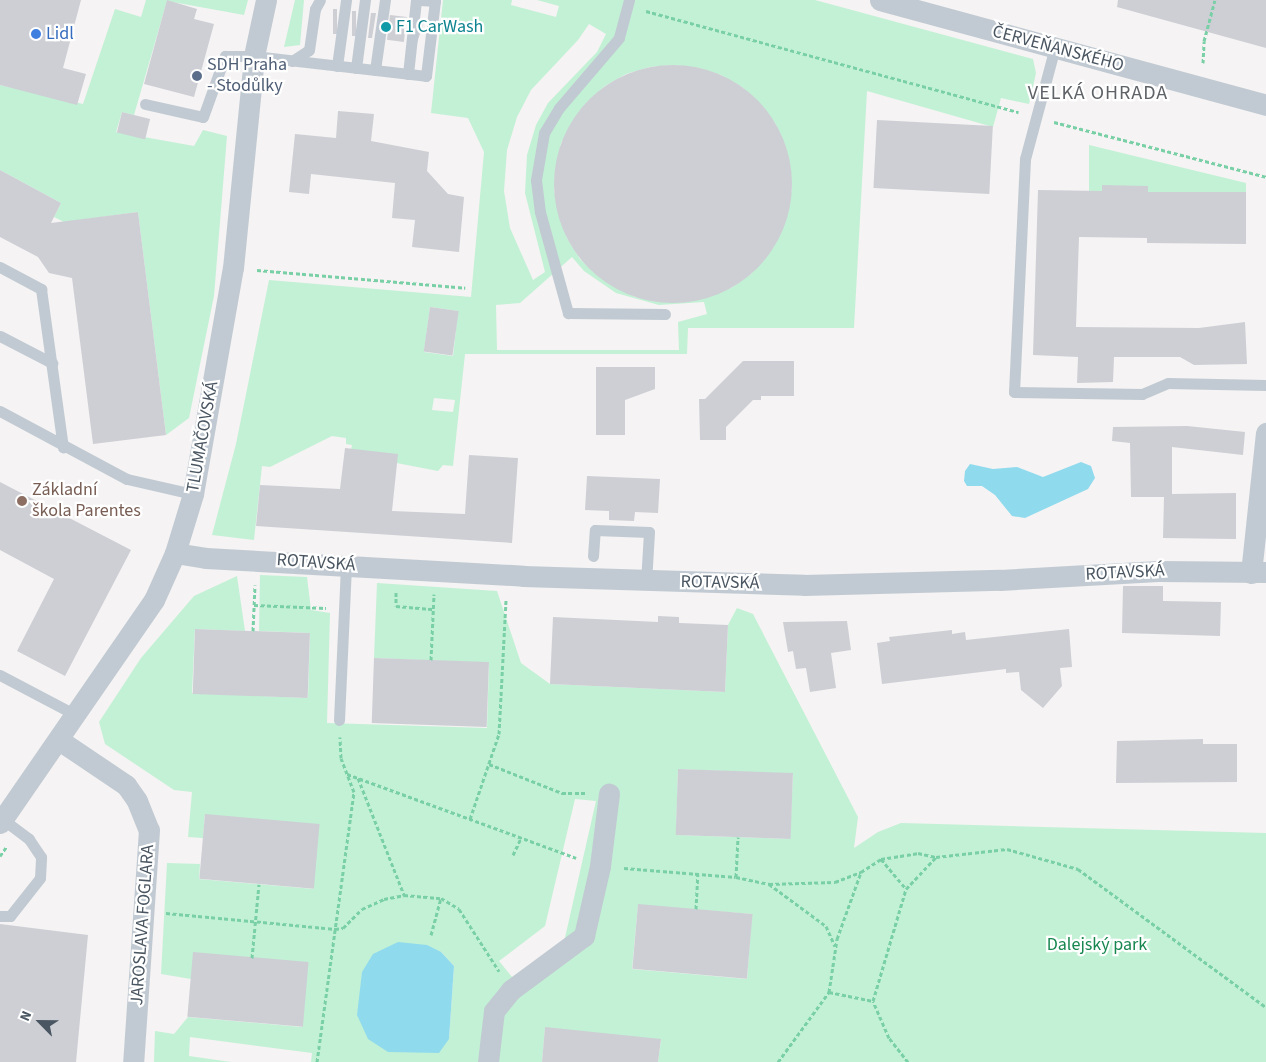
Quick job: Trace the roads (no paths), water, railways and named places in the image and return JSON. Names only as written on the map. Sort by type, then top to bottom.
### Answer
[{"type":"street","name":"TLUMAČOVSKÁ","points":[[1,821],[154,600],[175,554],[193,494],[233,268],[254,56],[266,0]]},
{"type":"street","name":"ČERVEŇANSKÉHO","points":[[880,0],[1266,105]]},
{"type":"street","points":[[1258,572],[1266,433]]},
{"type":"street","name":"ROTAVSKÁ","points":[[175,554],[346,566],[646,582],[804,585],[1000,580],[1158,570],[1258,572]]},
{"type":"street","name":"JAROSLAVA FOGLARA","points":[[58,740],[126,785],[138,801],[150,842],[134,1062]]},
{"type":"street","points":[[488,1062],[494,1011],[511,990],[584,936],[600,866],[609,794]]},
{"type":"lane","points":[[292,61],[309,50],[315,9],[320,0]]},
{"type":"lane","points":[[338,66],[346,0]]},
{"type":"lane","points":[[356,68],[365,0]]},
{"type":"lane","points":[[376,70],[385,0]]},
{"type":"lane","points":[[408,74],[416,0]]},
{"type":"lane","points":[[145,104],[203,118],[225,56],[254,56],[426,76],[435,2],[420,0]]},
{"type":"lane","points":[[629,0],[619,38],[559,108],[544,134],[536,180],[540,212],[568,313],[665,314]]},
{"type":"lane","points":[[1055,47],[1025,159],[1014,392],[1142,394],[1168,383],[1266,385]]},
{"type":"lane","points":[[0,267],[41,288],[62,447]]},
{"type":"lane","points":[[0,336],[52,363]]},
{"type":"lane","points":[[0,411],[62,447],[127,479],[193,494]]},
{"type":"lane","points":[[593,556],[595,530],[650,532],[646,582]]},
{"type":"lane","points":[[339,720],[346,566]]},
{"type":"lane","points":[[0,675],[76,715]]},
{"type":"lane","points":[[0,916],[10,916],[40,878],[41,857],[29,839],[1,821]]},
{"type":"water","points":[[1081,462],[1091,466],[1095,478],[1088,489],[1025,518],[1012,516],[995,495],[982,486],[967,486],[964,481],[965,471],[970,464],[993,469],[1017,467],[1043,477]]},
{"type":"water","points":[[398,942],[427,945],[441,952],[454,966],[449,1039],[439,1053],[388,1052],[368,1039],[357,1015],[362,972],[373,954]]},
{"type":"place","name":"F1 CarWash","points":[[386,27]]},
{"type":"place","name":"Lidl","points":[[36,34]]},
{"type":"place","name":"SDH Praha - Stodůlky","points":[[197,76]]},
{"type":"place","name":"Základní škola Parentes","points":[[22,501]]},
{"type":"district","name":"VELKÁ OHRADA","points":[[1098,93]]},
{"type":"park label","name":"Dalejský park","points":[[1097,945]]}]
